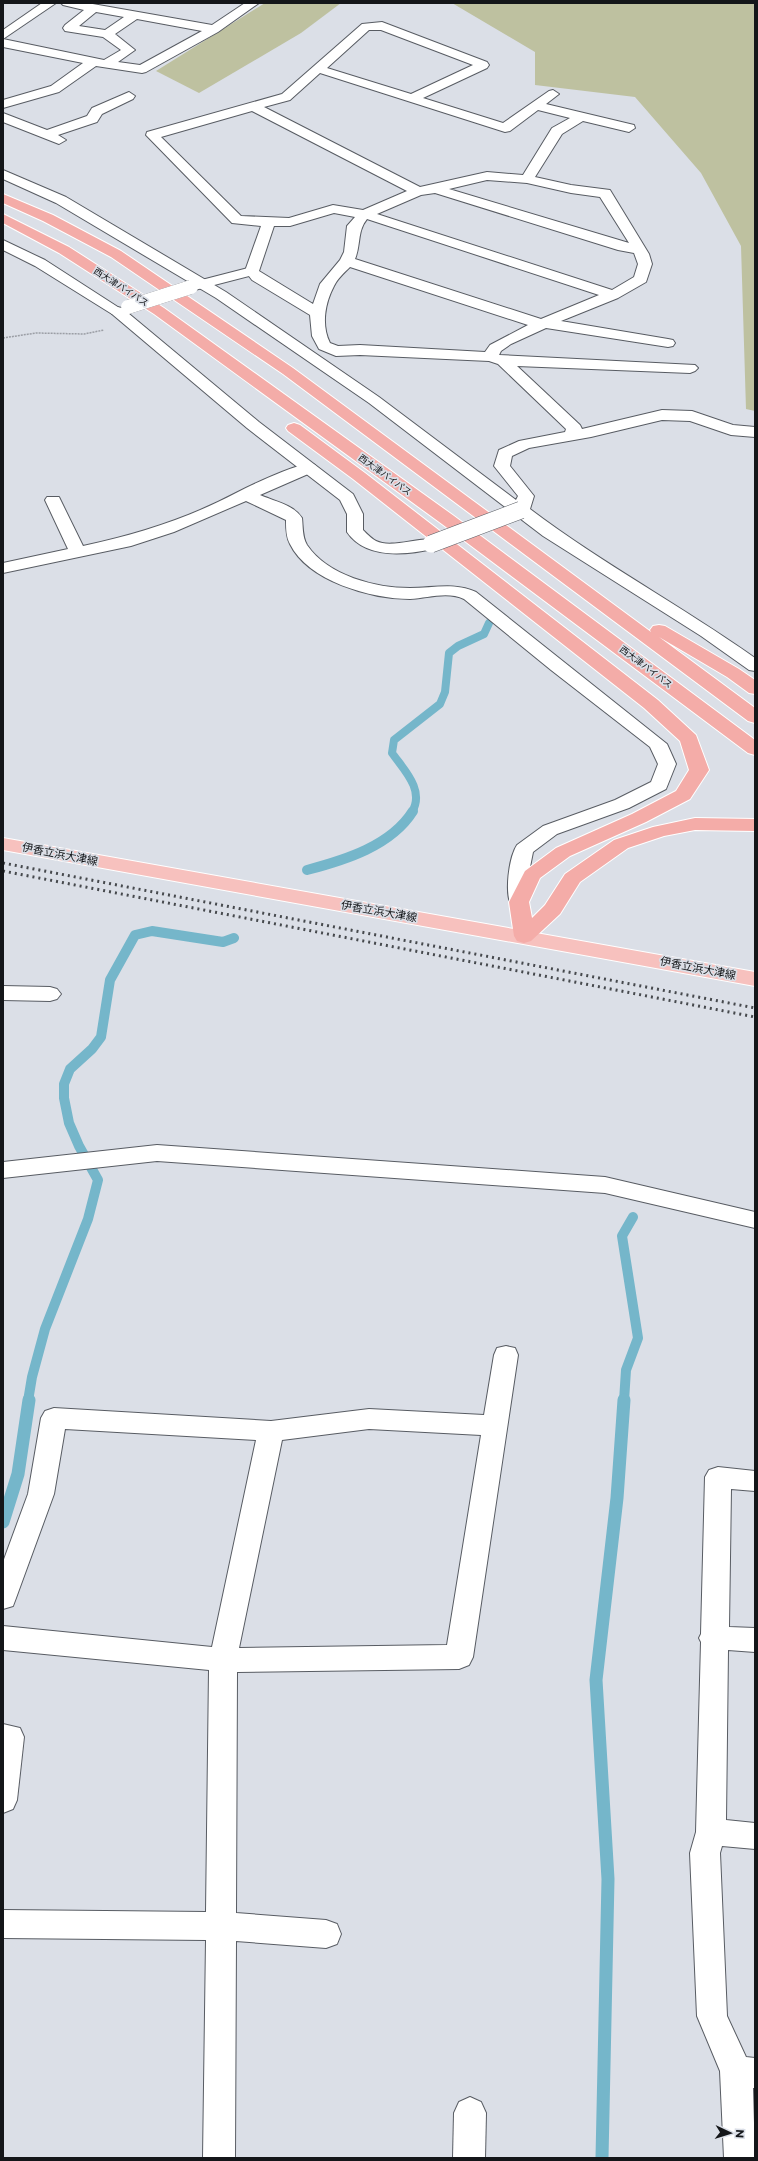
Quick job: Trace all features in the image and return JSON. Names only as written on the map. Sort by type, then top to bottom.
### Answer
[{"type":"highway","points":[[3,198],[48,218],[116,254],[288,371],[755,717]]},
{"type":"highway","name":"西大津バイパス","points":[[3,218],[64,250],[133,293],[554,598],[755,749]]},
{"type":"highway","points":[[252,379],[288,423],[359,476],[651,704],[689,739],[699,770],[684,795],[640,818],[563,852],[532,875],[519,902],[524,936]]},
{"type":"highway","points":[[568,577],[733,673],[755,689]]},
{"type":"highway","points":[[524,936],[553,909],[572,878],[621,844],[660,831],[695,824],[755,825]]},
{"type":"main road","name":"伊香立浜大津線","points":[[3,844],[176,876],[524,936],[755,979]]},
{"type":"street","points":[[3,35],[50,3]]},
{"type":"street","points":[[68,3],[133,16],[214,29]]},
{"type":"street","points":[[3,43],[100,63],[142,69],[214,29],[253,3]]},
{"type":"street","points":[[93,8],[69,28],[107,34],[139,52],[164,57]]},
{"type":"street","points":[[107,34],[133,16]]},
{"type":"street","points":[[413,98],[483,65],[382,26],[366,27],[286,97],[152,135],[237,220],[290,222],[334,209],[364,214],[613,295]]},
{"type":"street","points":[[3,104],[55,89],[100,63],[139,52]]},
{"type":"street","points":[[319,69],[505,128],[553,94]]},
{"type":"street","points":[[46,135],[92,119],[97,111],[129,96]]},
{"type":"street","points":[[537,106],[629,128]]},
{"type":"street","points":[[254,107],[418,191]]},
{"type":"street","points":[[527,179],[557,131],[580,116]]},
{"type":"street","points":[[3,117],[67,144]]},
{"type":"street","points":[[3,174],[61,200],[338,375],[589,559],[707,632],[755,666]]},
{"type":"street","points":[[572,434],[574,428],[497,359],[494,348],[543,323],[613,295],[641,279],[645,264],[639,249],[605,193],[571,189],[527,179],[487,176],[459,181],[436,189],[418,191],[364,214],[354,226],[351,252],[347,261],[327,284],[317,313],[319,336],[324,346],[336,351],[360,350],[497,359],[690,368]]},
{"type":"street","points":[[436,189],[623,247],[639,249]]},
{"type":"street","points":[[252,271],[269,222]]},
{"type":"street","points":[[3,244],[122,309],[253,425],[347,498],[355,514],[355,532],[372,546],[403,548],[431,544],[521,510],[526,496],[502,466],[505,453],[525,444],[572,434],[592,432],[618,424],[662,415],[692,416],[731,430],[755,432]]},
{"type":"street","points":[[347,261],[543,323],[668,343]]},
{"type":"street","points":[[122,309],[197,285],[252,271]]},
{"type":"street","points":[[252,271],[257,277],[317,313]]},
{"type":"street","points":[[336,351],[338,375]]},
{"type":"street","points":[[3,568],[125,542],[168,528],[309,468]]},
{"type":"street","points":[[245,494],[284,511],[294,518],[299,546],[321,567],[334,575],[367,587],[396,593],[453,591],[466,593],[524,641],[658,744],[667,764],[659,784],[622,804],[550,830],[524,849],[518,876],[519,902]]},
{"type":"street","points":[[53,500],[78,552]]},
{"type":"street","points":[[3,994],[50,994]]},
{"type":"street","points":[[3,1170],[165,1153],[605,1185],[755,1220]]},
{"type":"street","points":[[3,1638],[223,1660],[459,1657],[506,1355]]},
{"type":"street","points":[[3,1598],[41,1494],[54,1418],[271,1431],[369,1418],[495,1426]]},
{"type":"street","points":[[219,2158],[223,1660],[271,1431]]},
{"type":"street","points":[[740,2158],[746,2072],[712,2016],[705,1853],[711,1832],[713,1638],[718,1477],[755,1481]]},
{"type":"street","points":[[713,1638],[755,1640]]},
{"type":"street","points":[[3,1736],[10,1737],[3,1800]]},
{"type":"street","points":[[711,1832],[755,1836]]},
{"type":"street","points":[[3,1924],[221,1926],[326,1934]]},
{"type":"street","points":[[469,2158],[470,2113]]},
{"type":"path","points":[[3,338],[36,334],[84,334],[108,329]]},
{"type":"green space","points":[[265,3],[341,3],[301,33],[199,93],[156,71]]},
{"type":"green space","points":[[452,3],[755,3],[755,411],[746,409],[741,246],[701,173],[635,97],[535,85],[535,52]]},
{"type":"waterway","points":[[412,812],[415,804],[415,788],[407,773],[392,753],[394,740],[440,704],[445,692],[449,653],[458,646],[484,634],[489,623]]},
{"type":"waterway","points":[[307,870],[366,850],[392,834],[404,823],[413,811]]},
{"type":"waterway","points":[[28,1401],[32,1377],[45,1329],[88,1219],[98,1180],[79,1146],[69,1123],[64,1098],[64,1084],[70,1069],[92,1049],[101,1037],[110,980],[135,935],[152,931],[223,942],[234,938]]},
{"type":"waterway","points":[[624,1401],[626,1370],[638,1338],[622,1236],[633,1217]]},
{"type":"waterway","points":[[3,1522],[18,1474],[29,1400]]},
{"type":"waterway","points":[[602,2158],[608,1879],[596,1680],[617,1498],[624,1400]]},
{"type":"railway","points":[[3,863],[755,1008]]},
{"type":"railway","points":[[3,871],[755,1017]]}]
